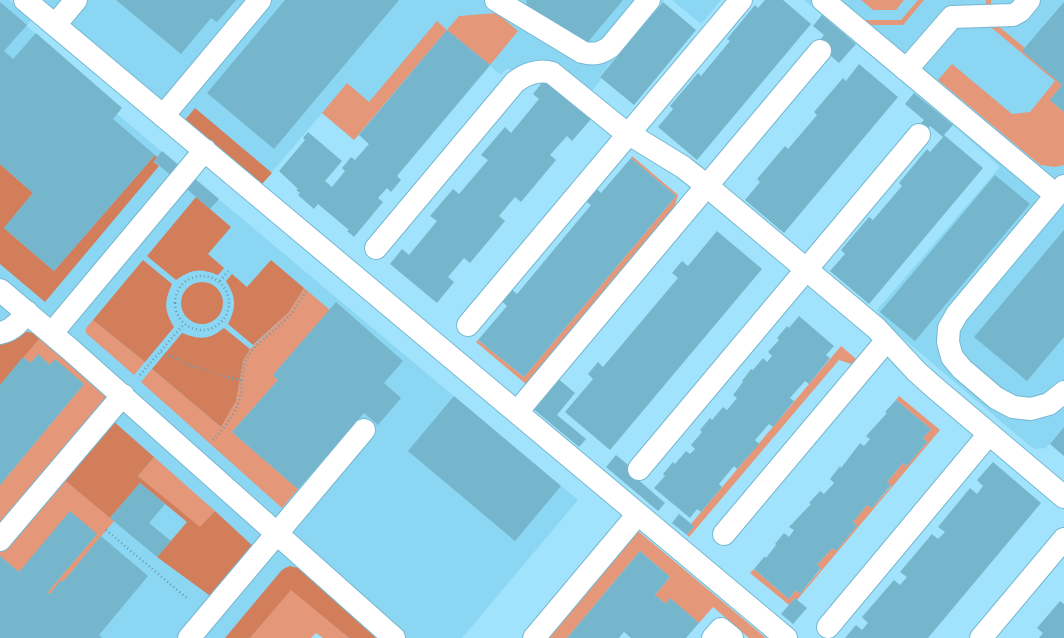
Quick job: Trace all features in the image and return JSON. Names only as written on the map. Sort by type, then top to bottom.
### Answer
[{"type":"street","points":[[25,0],[786,638]]},
{"type":"street","points":[[55,25],[76,0]]},
{"type":"street","points":[[163,116],[260,0]]},
{"type":"street","points":[[496,0],[582,52],[596,54],[604,52],[610,47],[649,0]]},
{"type":"street","points":[[468,325],[741,0]]},
{"type":"street","points":[[823,0],[906,70],[1060,191],[957,314],[950,328],[948,342],[952,357],[962,369],[996,398],[1013,407],[1031,409],[1049,404],[1064,392]]},
{"type":"street","points":[[906,70],[952,17],[1013,15],[1020,11],[1029,0]]},
{"type":"street","points":[[517,412],[820,51]]},
{"type":"street","points":[[376,248],[515,82],[522,77],[540,71],[552,73],[598,111],[629,134],[683,168],[707,186],[876,328],[918,372],[989,434],[1064,496]]},
{"type":"street","points":[[639,468],[919,135]]},
{"type":"street","points":[[52,333],[205,150]]},
{"type":"street","points":[[0,290],[123,395],[394,638]]},
{"type":"street","points":[[0,333],[5,332],[17,324],[27,312]]},
{"type":"street","points":[[724,534],[887,340]]},
{"type":"street","points":[[0,540],[123,395]]},
{"type":"street","points":[[189,638],[364,430]]},
{"type":"street","points":[[828,627],[989,434]]},
{"type":"street","points":[[534,638],[638,514]]},
{"type":"street","points":[[981,638],[1064,539]]},
{"type":"street","points":[[713,638],[721,629],[732,638]]},
{"type":"path","points":[[220,281],[228,271]]},
{"type":"path","points":[[199,275],[210,276],[220,281],[226,290],[229,300],[228,311],[223,320],[214,327],[204,330],[193,329],[184,324],[177,316],[174,305],[175,295],[180,285],[189,278],[199,275]]},
{"type":"path","points":[[192,457],[208,445],[224,428],[234,414],[241,395],[245,362],[249,354],[293,312],[306,291]]},
{"type":"path","points":[[123,395],[184,324]]},
{"type":"path","points":[[161,352],[200,369],[242,381]]},
{"type":"path","points":[[106,530],[208,616]]},
{"type":"shaded area","points":[[0,0],[9,0],[32,19],[27,26],[122,108],[117,114],[578,500],[462,638],[349,638],[291,590],[250,638],[0,638]]},
{"type":"shaded area","points":[[42,0],[664,0],[600,76],[602,78],[591,92],[554,61],[526,71],[506,69],[501,75],[490,66],[401,171],[359,135],[354,140],[322,113],[262,184]]},
{"type":"shaded area","points":[[672,0],[721,0],[701,24]]},
{"type":"shaded area","points":[[804,0],[1064,0],[1064,427],[1046,448],[1036,449],[1031,447],[885,323],[877,310],[1000,167],[953,125]]},
{"type":"shaded area","points":[[861,0],[904,0],[896,10],[873,10]]},
{"type":"shaded area","points":[[918,0],[924,0],[903,25],[853,25],[847,20],[901,20]]},
{"type":"shaded area","points":[[986,0],[991,0],[991,20],[1025,48],[1062,85],[1050,100],[1064,112],[1064,165],[1055,167],[1040,165],[938,80],[952,64],[1012,114],[1030,112],[1055,81],[986,23]]},
{"type":"shaded area","points":[[497,13],[518,31],[490,65],[447,30],[459,16]]},
{"type":"shaded area","points":[[437,21],[447,30],[354,140],[322,113],[347,83],[369,102]]},
{"type":"shaded area","points":[[195,108],[272,173],[262,184],[185,120]]},
{"type":"shaded area","points":[[155,155],[157,157],[154,162],[159,166],[45,302],[0,264],[0,164],[33,193],[4,228],[54,271]]},
{"type":"shaded area","points":[[632,156],[678,195],[674,209],[527,385],[476,342],[478,340],[524,377],[676,196],[631,158]]},
{"type":"shaded area","points":[[196,197],[231,227],[208,254],[224,268],[218,275],[206,271],[196,271],[176,280],[147,256]]},
{"type":"shaded area","points":[[143,260],[172,284],[166,301],[166,306],[168,316],[174,327],[145,362],[93,320]]},
{"type":"shaded area","points":[[271,260],[304,288],[289,312],[253,345],[228,324],[233,312],[234,302],[232,292],[226,281],[232,274],[247,287]]},
{"type":"shaded area","points":[[198,282],[206,282],[214,285],[220,291],[223,303],[220,315],[214,321],[206,324],[198,324],[190,321],[184,315],[181,307],[181,299],[184,291],[190,285]]},
{"type":"shaded area","points":[[304,288],[330,310],[273,375],[278,380],[232,432],[298,489],[282,508],[141,382],[152,369],[221,427],[236,401],[243,361],[250,349],[289,312]]},
{"type":"shaded area","points":[[93,320],[145,362],[134,375],[86,333],[86,328]]},
{"type":"shaded area","points":[[224,328],[250,349],[243,361],[236,401],[221,427],[152,369],[182,333],[194,337],[204,338],[214,335]]},
{"type":"shaded area","points":[[24,331],[34,333],[40,338],[0,385],[0,342]]},
{"type":"shaded area","points":[[40,338],[109,400],[0,528],[0,485],[84,384],[55,360],[50,365],[38,355],[31,363],[23,357]]},
{"type":"shaded area","points":[[841,346],[862,364],[860,367],[839,360],[689,537],[687,535],[693,527],[691,524]]},
{"type":"shaded area","points":[[899,396],[940,430],[797,600],[795,598],[789,605],[750,573],[754,569],[789,599],[796,590],[800,594],[821,569],[817,565],[832,548],[836,551],[857,526],[853,522],[867,505],[872,508],[891,486],[887,482],[903,463],[907,466],[927,442],[923,438],[931,429],[896,400]]},
{"type":"shaded area","points":[[112,420],[154,457],[138,476],[200,527],[215,511],[255,548],[213,598],[157,557],[187,522],[140,483],[110,518],[62,478]]},
{"type":"shaded area","points":[[154,457],[215,511],[200,528],[138,476]]},
{"type":"shaded area","points":[[62,478],[114,521],[63,582],[62,581],[50,594],[47,593],[97,534],[19,572],[0,556],[0,551]]},
{"type":"shaded area","points":[[638,531],[766,638],[749,638],[713,607],[699,623],[670,599],[666,604],[655,595],[670,577],[640,551],[567,638],[548,638]]},
{"type":"shaded area","points":[[290,566],[298,568],[376,638],[349,638],[291,590],[250,638],[225,638],[281,571]]},
{"type":"shaded area","points":[[291,589],[349,638],[323,638],[316,633],[311,638],[250,638]]},
{"type":"building","points":[[116,0],[236,0],[217,22],[211,18],[181,54]]},
{"type":"building","points":[[285,0],[399,0],[274,149],[207,93]]},
{"type":"building","points":[[525,0],[623,0],[587,43],[526,7],[527,1]]},
{"type":"building","points":[[765,0],[783,0],[811,24],[697,160],[658,127],[673,109],[670,106],[698,73],[701,76],[730,41],[727,39],[755,5],[758,8]]},
{"type":"building","points":[[0,2],[27,25],[4,51],[13,59],[36,33],[122,108],[113,119],[155,155],[54,271],[4,228],[33,193],[0,164]]},
{"type":"building","points":[[663,2],[696,30],[634,105],[600,77]]},
{"type":"building","points":[[1064,2],[1064,112],[1050,100],[1062,85],[1022,51]]},
{"type":"building","points":[[822,15],[856,44],[839,63],[817,44],[824,35],[813,26]]},
{"type":"building","points":[[447,30],[490,65],[397,176],[401,180],[391,192],[387,188],[378,198],[383,202],[354,237],[347,231],[349,230],[318,204],[314,209],[298,195],[300,193],[296,190],[298,189],[279,171],[305,140],[303,138],[308,132],[342,161],[325,181],[332,187],[345,171],[342,168],[351,157],[355,160],[369,144],[359,135]]},
{"type":"building","points":[[859,64],[898,97],[784,233],[745,200],[760,182],[757,179],[785,146],[788,149],[817,115],[814,112],[843,78],[846,81]]},
{"type":"building","points":[[544,80],[591,119],[572,141],[567,136],[550,155],[556,160],[521,202],[515,197],[499,216],[505,221],[470,263],[464,258],[448,277],[454,282],[437,303],[390,264],[402,249],[409,255],[437,221],[430,216],[453,189],[459,194],[488,160],[481,155],[505,127],[511,133],[539,99],[533,94]]},
{"type":"building","points":[[914,93],[953,125],[944,135],[983,168],[869,304],[830,271],[845,254],[841,250],[869,217],[873,220],[902,186],[899,183],[927,149],[930,152],[943,137],[930,126],[928,129],[921,123],[924,120],[905,104]]},
{"type":"building","points":[[162,151],[219,199],[210,209],[154,161]]},
{"type":"building","points":[[631,158],[676,196],[524,377],[478,340],[507,306],[501,301],[511,289],[517,294],[591,205],[585,201],[596,188],[601,193]]},
{"type":"building","points":[[995,175],[1030,204],[915,341],[880,312]]},
{"type":"building","points":[[1064,230],[1064,337],[1027,381],[974,337]]},
{"type":"building","points":[[717,231],[762,269],[610,450],[565,412],[593,379],[588,374],[598,362],[603,367],[678,278],[672,273],[682,261],[688,266]]},
{"type":"building","points":[[336,302],[403,361],[384,383],[401,398],[378,425],[364,413],[298,489],[232,432],[278,380],[273,375]]},
{"type":"building","points":[[799,316],[834,346],[826,355],[830,358],[809,384],[805,381],[790,398],[794,401],[773,427],[769,424],[755,440],[759,444],[737,469],[734,466],[719,484],[722,487],[701,512],[697,509],[690,518],[654,488],[665,476],[663,474],[673,462],[675,464],[686,451],[690,454],[695,449],[691,445],[702,432],[700,430],[710,418],[712,420],[723,407],[727,410],[737,398],[733,395],[751,369],[753,370],[763,358],[767,362],[772,356],[768,352],[779,340],[777,338],[787,326],[789,328]]},
{"type":"building","points":[[38,354],[50,365],[55,359],[84,384],[0,485],[0,385],[23,357],[31,363]]},
{"type":"building","points":[[556,377],[575,393],[557,415],[586,439],[579,447],[531,407]]},
{"type":"building","points":[[454,396],[561,486],[515,541],[408,451]]},
{"type":"building","points":[[896,400],[931,429],[923,438],[927,442],[907,466],[903,463],[887,482],[891,485],[872,508],[867,505],[853,522],[857,526],[836,551],[832,548],[817,565],[821,568],[800,594],[796,590],[789,599],[754,569],[765,556],[766,558],[784,533],[789,537],[794,530],[789,527],[811,504],[809,503],[820,491],[824,494],[834,483],[830,479],[840,466],[841,468],[860,443],[864,446],[870,439],[866,436],[887,413],[885,412]]},
{"type":"building","points":[[1064,427],[1064,456],[1050,444]]},
{"type":"building","points":[[616,455],[638,473],[635,477],[665,503],[658,511],[606,467]]},
{"type":"building","points":[[993,462],[1041,503],[928,638],[845,638],[856,625],[862,630],[868,623],[862,617],[894,580],[900,585],[907,577],[900,572],[932,534],[938,539],[945,532],[938,527],[970,488],[977,494],[983,486],[977,480]]},
{"type":"building","points":[[140,483],[165,504],[149,523],[171,541],[157,557],[110,518]]},
{"type":"building","points":[[70,511],[97,534],[47,593],[50,594],[61,580],[63,582],[101,536],[148,576],[99,635],[102,638],[0,638],[0,556],[19,572]]},
{"type":"building","points":[[679,514],[694,526],[687,535],[672,523]]},
{"type":"building","points":[[640,551],[670,577],[655,595],[666,604],[670,598],[699,623],[686,638],[631,638],[624,632],[619,638],[567,638]]},
{"type":"building","points":[[795,598],[807,608],[793,624],[781,614]]},
{"type":"building","points":[[1060,601],[1064,604],[1064,638],[1039,638],[1043,633],[1037,628]]}]
